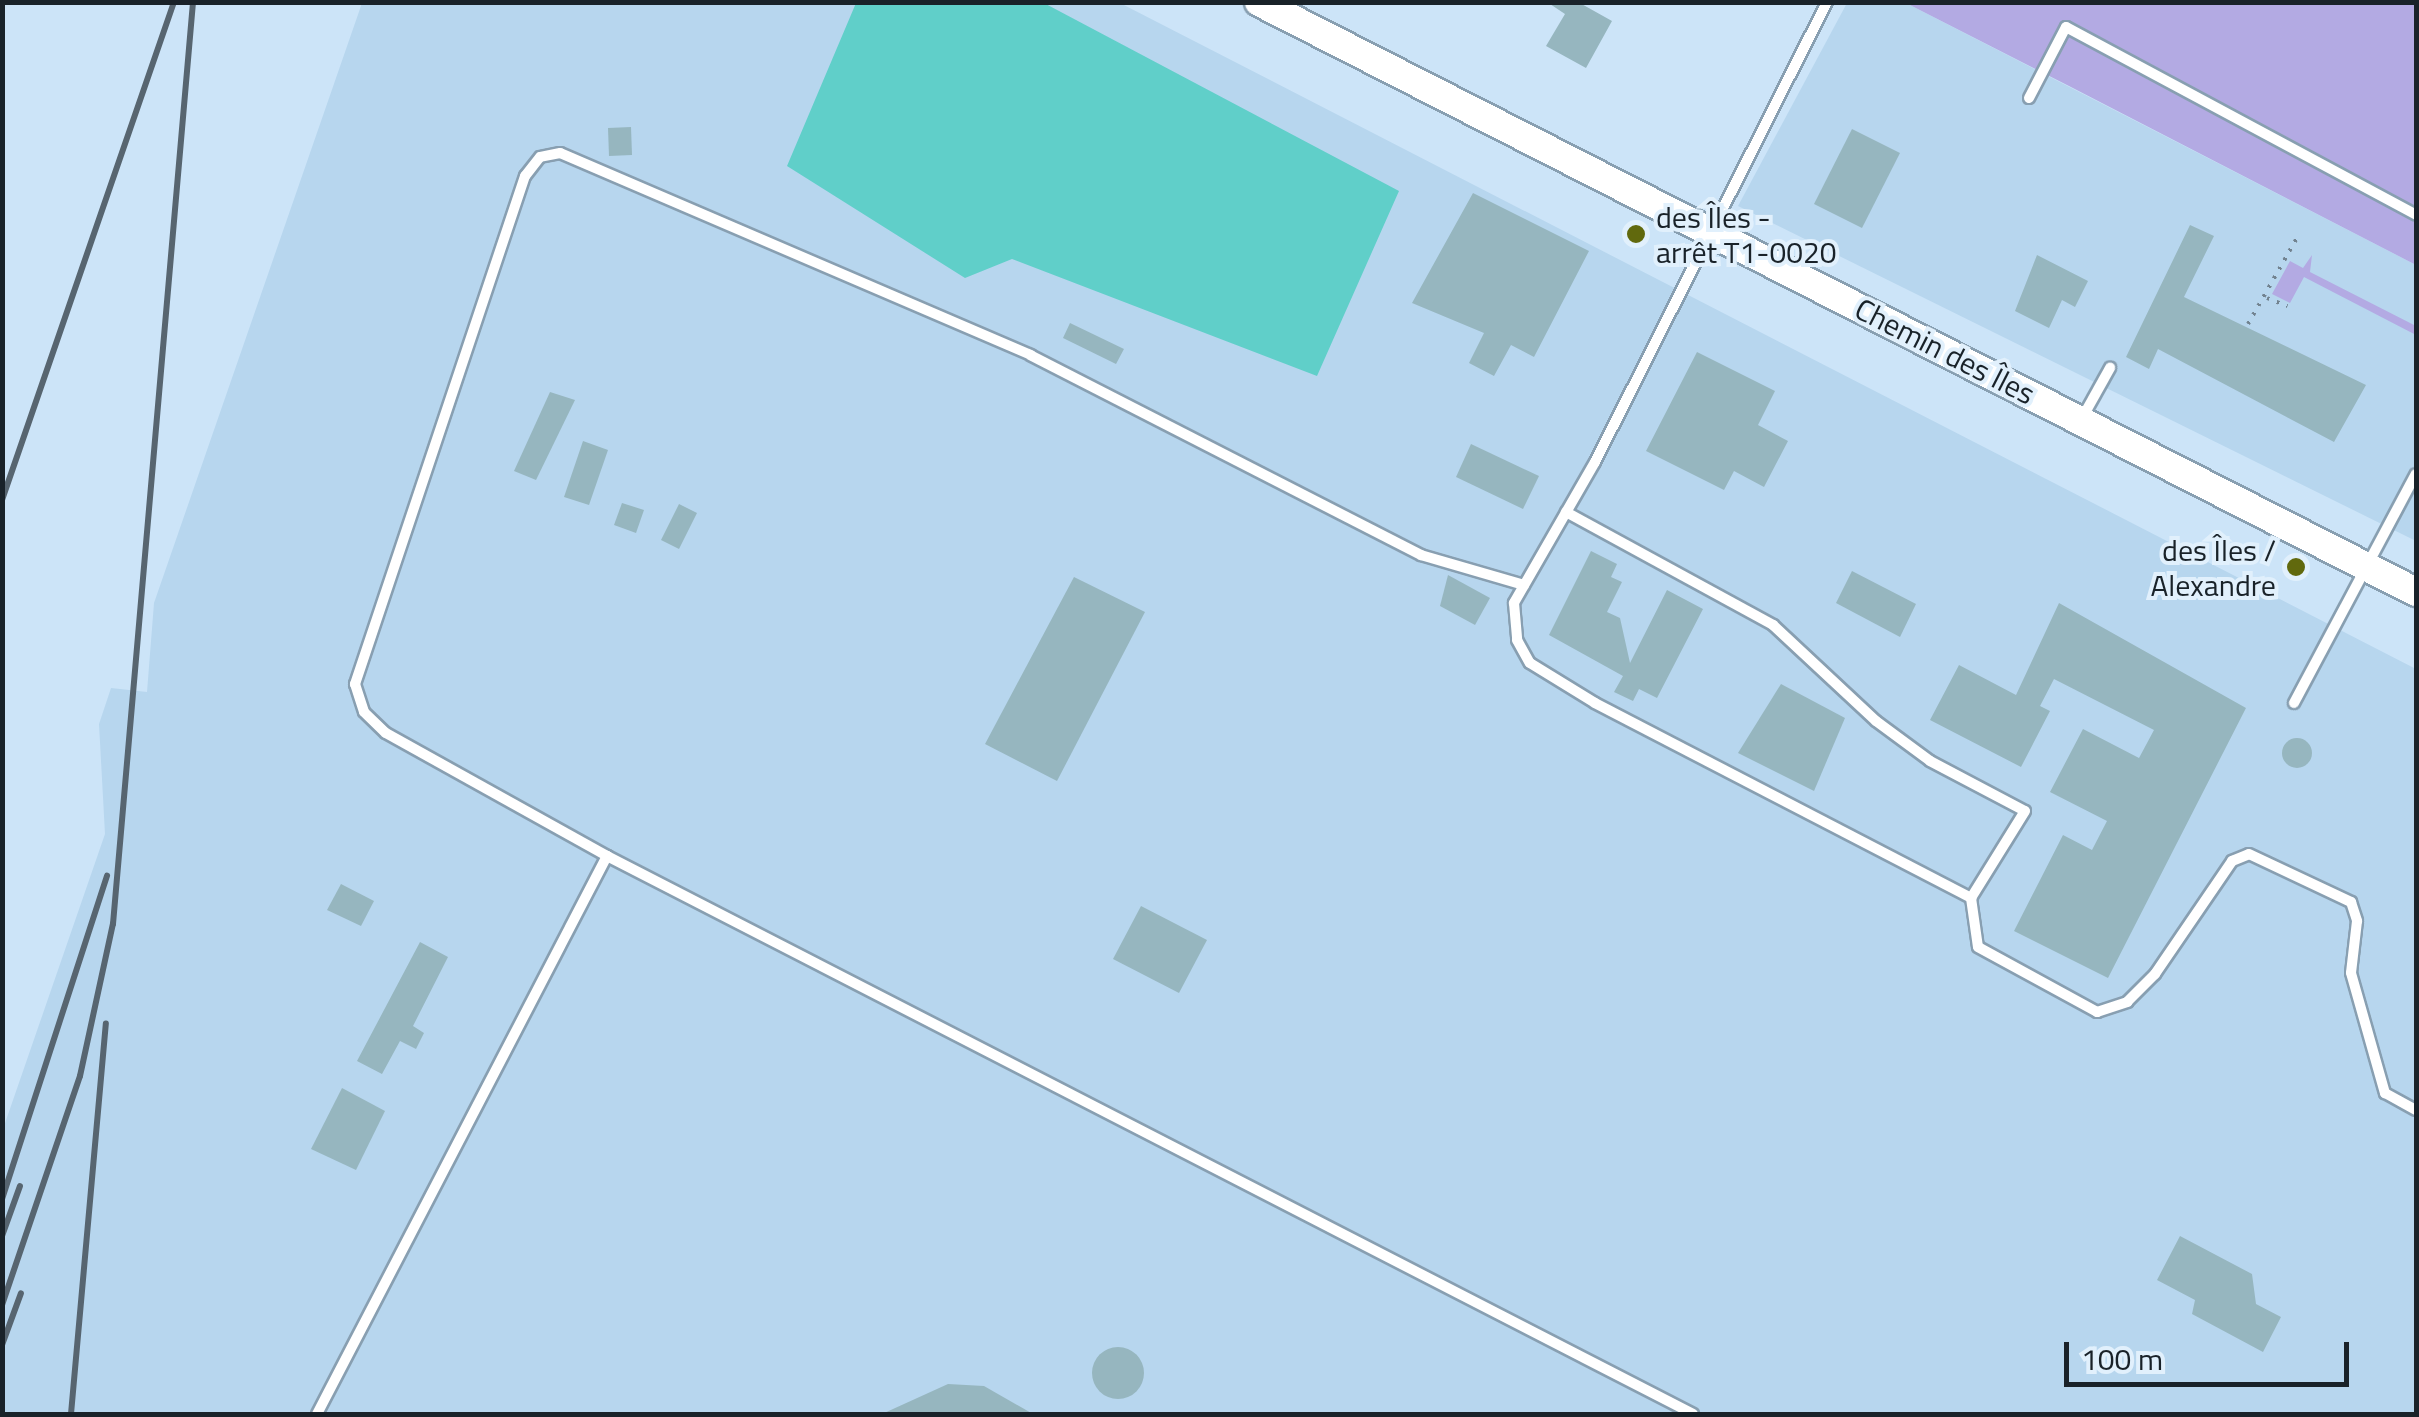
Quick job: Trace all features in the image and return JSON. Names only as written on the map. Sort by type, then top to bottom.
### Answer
[{"type":"main road","name":"Chemin des Îles","points":[[1259,2],[2416,592]]},
{"type":"lane","points":[[1827,2],[1566,512],[1524,585],[1510,620],[1530,663],[1971,898]]},
{"type":"lane","points":[[2029,98],[2066,27],[2416,215]]},
{"type":"lane","points":[[1524,585],[1421,555],[1030,355],[560,153],[540,157],[512,214],[355,684],[364,712],[386,732],[607,856],[1693,1414]]},
{"type":"lane","points":[[2081,421],[2110,368]]},
{"type":"lane","points":[[2294,703],[2416,474]]},
{"type":"lane","points":[[1566,512],[1773,626],[1876,722],[1930,761],[2025,810],[1971,898],[1978,947],[2097,1012],[2127,1002],[2155,974],[2232,861],[2249,854],[2351,902],[2357,921],[2351,974],[2385,1093],[2416,1110]]},
{"type":"lane","points":[[317,1414],[607,856]]},
{"type":"path","points":[[2248,324],[2298,236]]},
{"type":"path","points":[[2266,298],[2287,306]]},
{"type":"shaded area","points":[[1042,2],[1399,191],[1317,376],[1012,259],[965,278],[787,166],[856,3]]},
{"type":"shaded area","points":[[362,3],[1120,3],[2416,669],[2416,1414],[3,1414],[3,1129],[105,834],[99,724],[111,688],[147,692],[154,603]]},
{"type":"shaded area","points":[[1847,3],[1906,3],[2416,265],[2416,541],[1738,206]]},
{"type":"shaded area","points":[[1906,3],[2416,3],[2416,265],[2069,86]]},
{"type":"shaded area","points":[[2312,255],[2310,272],[2416,326],[2416,335],[2304,277],[2290,303],[2272,294],[2290,261],[2303,268]]},
{"type":"building","points":[[1547,2],[1578,2],[1612,21],[1586,68],[1546,46],[1565,14]]},
{"type":"building","points":[[631,127],[632,155],[609,156],[608,128]]},
{"type":"building","points":[[1852,129],[1900,153],[1862,228],[1814,204]]},
{"type":"building","points":[[1473,193],[1589,251],[1534,357],[1511,345],[1494,376],[1469,363],[1484,333],[1412,303]]},
{"type":"building","points":[[2190,225],[2214,236],[2184,297],[2366,385],[2334,442],[2158,349],[2149,369],[2126,357]]},
{"type":"building","points":[[2037,255],[2088,281],[2075,307],[2062,300],[2049,328],[2015,311]]},
{"type":"building","points":[[1070,323],[1124,349],[1116,364],[1063,338]]},
{"type":"building","points":[[1697,352],[1775,391],[1758,425],[1788,441],[1764,487],[1734,471],[1724,490],[1646,451]]},
{"type":"building","points":[[550,392],[575,400],[536,480],[514,471]]},
{"type":"building","points":[[583,441],[608,450],[589,505],[564,497]]},
{"type":"building","points":[[1471,444],[1539,476],[1523,509],[1456,477]]},
{"type":"building","points":[[622,503],[644,510],[636,533],[614,525]]},
{"type":"building","points":[[679,504],[697,513],[679,549],[661,540]]},
{"type":"building","points":[[1591,551],[1617,564],[1611,577],[1622,582],[1607,612],[1620,618],[1630,663],[1667,590],[1703,609],[1657,698],[1639,689],[1633,701],[1614,692],[1623,676],[1549,635]]},
{"type":"building","points":[[1852,571],[1916,604],[1900,637],[1836,603]]},
{"type":"building","points":[[1448,575],[1490,598],[1475,625],[1440,606]]},
{"type":"building","points":[[1074,577],[1145,612],[1057,781],[985,744]]},
{"type":"building","points":[[2059,603],[2246,708],[2108,978],[2014,931],[2063,835],[2092,850],[2107,821],[2050,792],[2083,729],[2139,758],[2154,730],[2054,679],[2040,706],[2050,711],[2021,767],[1930,720],[1959,665],[2016,695]]},
{"type":"building","points":[[1781,684],[1845,718],[1814,791],[1738,753]]},
{"type":"building","points":[[2297,738],[2308,742],[2312,753],[2308,764],[2297,768],[2286,764],[2282,753],[2286,742]]},
{"type":"building","points":[[341,884],[374,901],[361,926],[327,910]]},
{"type":"building","points":[[1141,906],[1207,940],[1179,993],[1113,959]]},
{"type":"building","points":[[420,942],[448,957],[413,1026],[424,1033],[416,1049],[400,1041],[382,1074],[357,1061]]},
{"type":"building","points":[[342,1088],[385,1111],[356,1170],[311,1149]]},
{"type":"building","points":[[2180,1236],[2252,1274],[2256,1304],[2281,1317],[2263,1352],[2192,1314],[2195,1300],[2157,1280]]},
{"type":"building","points":[[1118,1347],[1137,1354],[1144,1373],[1137,1392],[1118,1399],[1099,1392],[1092,1373],[1099,1354]]},
{"type":"building","points":[[948,1384],[984,1386],[1033,1414],[882,1414]]},
{"type":"railway","points":[[2,500],[174,2]]},
{"type":"railway","points":[[2,1305],[80,1076],[113,924],[193,2]]},
{"type":"railway","points":[[2,1199],[107,876]]},
{"type":"railway","points":[[71,1414],[106,1024]]},
{"type":"railway","points":[[2,1236],[20,1186]]},
{"type":"railway","points":[[2,1345],[21,1293]]},
{"type":"place","name":"des Îles - arrêt T1-0020","points":[[1636,234]]},
{"type":"place","name":"des Îles / Alexandre","points":[[2296,567]]}]
